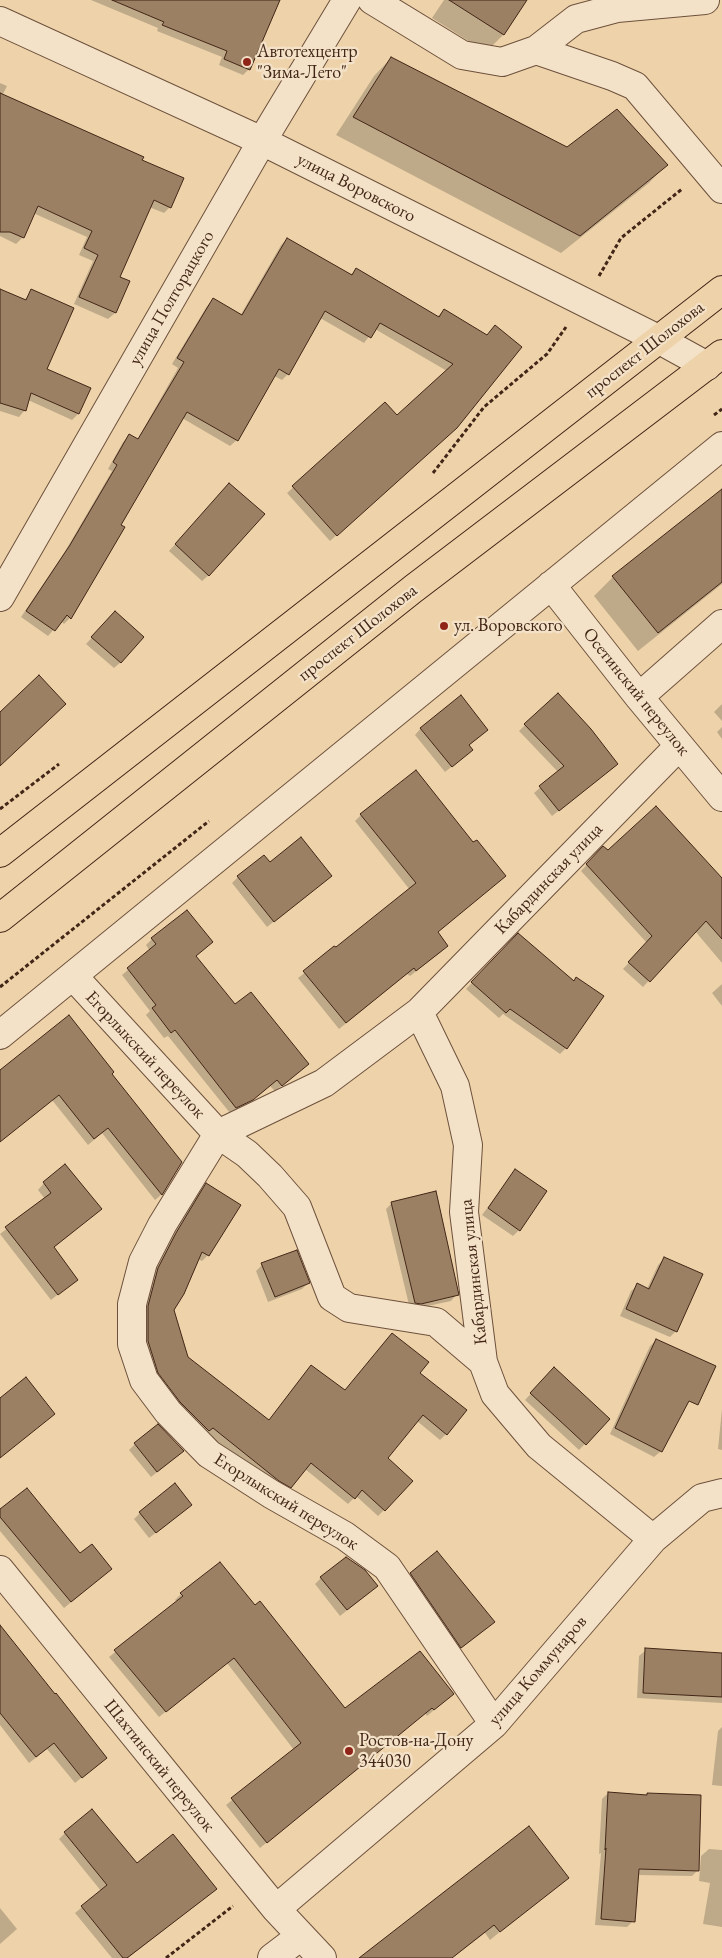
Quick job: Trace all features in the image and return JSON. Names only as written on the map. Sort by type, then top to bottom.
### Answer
[{"type":"main road","name":"проспект Шолохова","points":[[0,853],[722,290]]},
{"type":"main road","name":"проспект Шолохова","points":[[0,918],[405,595],[714,360]]},
{"type":"street","name":"улица Полторацкого","points":[[0,597],[262,141],[347,0]]},
{"type":"street","points":[[372,0],[462,56],[502,62],[536,50],[576,19],[617,8],[705,0]]},
{"type":"street","name":"улица Воровского","points":[[0,21],[262,141],[658,339],[714,360]]},
{"type":"street","points":[[536,50],[612,76],[635,86],[714,179]]},
{"type":"street","points":[[0,1034],[722,446]]},
{"type":"street","name":"Осетинский переулок","points":[[551,585],[638,696],[722,797]]},
{"type":"street","points":[[638,696],[722,624]]},
{"type":"street","name":"Кабардинская улица","points":[[218,1134],[324,1083],[419,1012],[679,746]]},
{"type":"street","name":"Егорлыкский переулок","points":[[73,976],[218,1134],[247,1154],[270,1176],[297,1207],[332,1297],[350,1308],[436,1322],[483,1362],[495,1394],[539,1446],[653,1539]]},
{"type":"street","name":"Кабардинская улица","points":[[419,1012],[456,1086],[468,1145],[464,1212],[483,1362]]},
{"type":"street","name":"Егорлыкский переулок","points":[[218,1134],[162,1225],[143,1262],[132,1304],[132,1344],[144,1380],[168,1412],[209,1454],[271,1494],[345,1536],[387,1567],[494,1724]]},
{"type":"street","name":"улица Коммунаров","points":[[276,1909],[494,1724],[653,1539],[702,1498],[722,1493]]},
{"type":"street","name":"Шахтинский переулок","points":[[0,1570],[276,1909],[322,1958]]},
{"type":"street","points":[[272,1958],[301,1936]]},
{"type":"path","points":[[432,474],[484,407],[547,354],[584,302],[621,238],[714,179]]},
{"type":"path","points":[[708,421],[722,409]]},
{"type":"path","points":[[0,809],[63,760]]},
{"type":"path","points":[[166,1958],[257,1886]]},
{"type":"building","points":[[112,0],[280,0],[250,70],[224,59],[227,51],[162,25],[164,22]]},
{"type":"building","points":[[449,0],[527,0],[504,35]]},
{"type":"building","points":[[391,57],[567,147],[617,109],[668,165],[580,236],[353,117]]},
{"type":"building","points":[[0,93],[144,157],[142,160],[184,178],[171,208],[154,200],[120,277],[130,281],[116,313],[79,297],[98,255],[84,248],[92,231],[38,206],[24,238],[10,232],[0,232]]},
{"type":"building","points":[[287,238],[352,275],[356,268],[439,317],[444,309],[487,335],[495,325],[522,347],[457,428],[337,536],[292,486],[385,402],[397,415],[453,364],[380,323],[371,338],[325,311],[289,375],[279,369],[238,441],[187,412],[121,525],[125,527],[71,619],[67,615],[55,631],[26,611],[70,545],[117,465],[113,462],[129,434],[138,439],[184,362],[177,358],[213,298],[242,315]]},
{"type":"building","points":[[0,289],[26,300],[31,289],[74,308],[47,369],[91,388],[79,414],[31,393],[26,411],[0,403]]},
{"type":"building","points":[[229,483],[265,514],[209,576],[175,544]]},
{"type":"building","points":[[722,489],[722,582],[658,633],[612,576]]},
{"type":"building","points":[[115,611],[144,637],[121,663],[91,637]]},
{"type":"building","points":[[39,675],[66,704],[0,766],[0,712]]},
{"type":"building","points":[[558,693],[591,729],[618,764],[559,811],[539,786],[564,766],[524,724]]},
{"type":"building","points":[[461,695],[488,730],[469,745],[473,750],[452,767],[420,728]]},
{"type":"building","points":[[416,770],[473,842],[477,840],[506,876],[438,932],[448,946],[416,971],[414,968],[346,1023],[303,971],[416,883],[360,814]]},
{"type":"building","points":[[656,806],[722,878],[722,939],[706,921],[650,982],[628,962],[652,936],[586,864],[603,846],[608,850]]},
{"type":"building","points":[[301,837],[332,876],[274,922],[237,876],[264,855],[270,862]]},
{"type":"building","points":[[187,910],[213,942],[196,956],[235,1004],[251,992],[309,1064],[282,1086],[277,1080],[253,1100],[236,1108],[175,1030],[171,1033],[152,1008],[156,1005],[127,968],[156,944],[151,938]]},
{"type":"building","points":[[518,933],[574,981],[576,977],[604,996],[567,1049],[510,1009],[506,1013],[471,982]]},
{"type":"building","points":[[69,1015],[114,1072],[112,1074],[182,1162],[162,1195],[108,1128],[94,1139],[59,1095],[0,1142],[0,1070]]},
{"type":"building","points":[[65,1164],[102,1209],[54,1247],[78,1280],[58,1295],[5,1227],[51,1193],[43,1182]]},
{"type":"building","points":[[515,1169],[547,1191],[520,1231],[488,1208]]},
{"type":"building","points":[[206,1183],[241,1205],[209,1256],[202,1252],[184,1294],[174,1310],[188,1357],[269,1420],[311,1365],[345,1390],[392,1333],[429,1362],[420,1373],[467,1410],[447,1435],[423,1415],[388,1458],[413,1481],[385,1511],[362,1490],[355,1499],[311,1463],[291,1488],[279,1481],[213,1428],[209,1431],[180,1402],[158,1373],[148,1341],[148,1306],[158,1268],[176,1233]]},
{"type":"building","points":[[436,1191],[459,1295],[421,1304],[415,1303],[391,1202]]},
{"type":"building","points":[[297,1250],[310,1283],[275,1297],[261,1263]]},
{"type":"building","points":[[664,1257],[703,1274],[677,1332],[626,1309],[637,1283],[649,1289]]},
{"type":"building","points":[[656,1339],[716,1366],[698,1405],[689,1401],[662,1452],[615,1428]]},
{"type":"building","points":[[554,1367],[610,1419],[586,1445],[530,1393]]},
{"type":"building","points":[[26,1377],[55,1414],[0,1458],[0,1398]]},
{"type":"building","points":[[158,1424],[184,1451],[157,1472],[134,1443]]},
{"type":"building","points":[[175,1483],[192,1505],[156,1533],[139,1512]]},
{"type":"building","points":[[27,1488],[80,1553],[92,1544],[112,1569],[71,1602],[0,1517],[0,1509]]},
{"type":"building","points":[[437,1551],[495,1622],[461,1648],[410,1573]]},
{"type":"building","points":[[346,1557],[365,1570],[378,1586],[347,1610],[320,1577]]},
{"type":"building","points":[[220,1562],[255,1605],[260,1601],[345,1708],[420,1651],[454,1694],[434,1710],[432,1708],[267,1843],[231,1798],[301,1743],[234,1658],[166,1712],[114,1650],[183,1596],[180,1593]]},
{"type":"building","points":[[0,1625],[107,1758],[82,1778],[54,1743],[36,1757],[0,1713]]},
{"type":"building","points":[[645,1648],[722,1653],[722,1697],[643,1693]]},
{"type":"building","points":[[608,1792],[647,1795],[647,1793],[701,1795],[699,1871],[639,1869],[635,1922],[601,1919]]},
{"type":"building","points":[[92,1809],[137,1863],[173,1834],[217,1889],[127,1958],[123,1958],[81,1906],[107,1885],[64,1832]]},
{"type":"building","points":[[529,1826],[569,1878],[500,1932],[494,1925],[452,1958],[359,1958]]},
{"type":"place","name":"Автотехцентр \"Зима-Лето\"","points":[[247,62]]},
{"type":"place","name":"ул. Воровского","points":[[444,626]]},
{"type":"place","name":"Ростов-на-Дону 344030","points":[[349,1751]]}]
